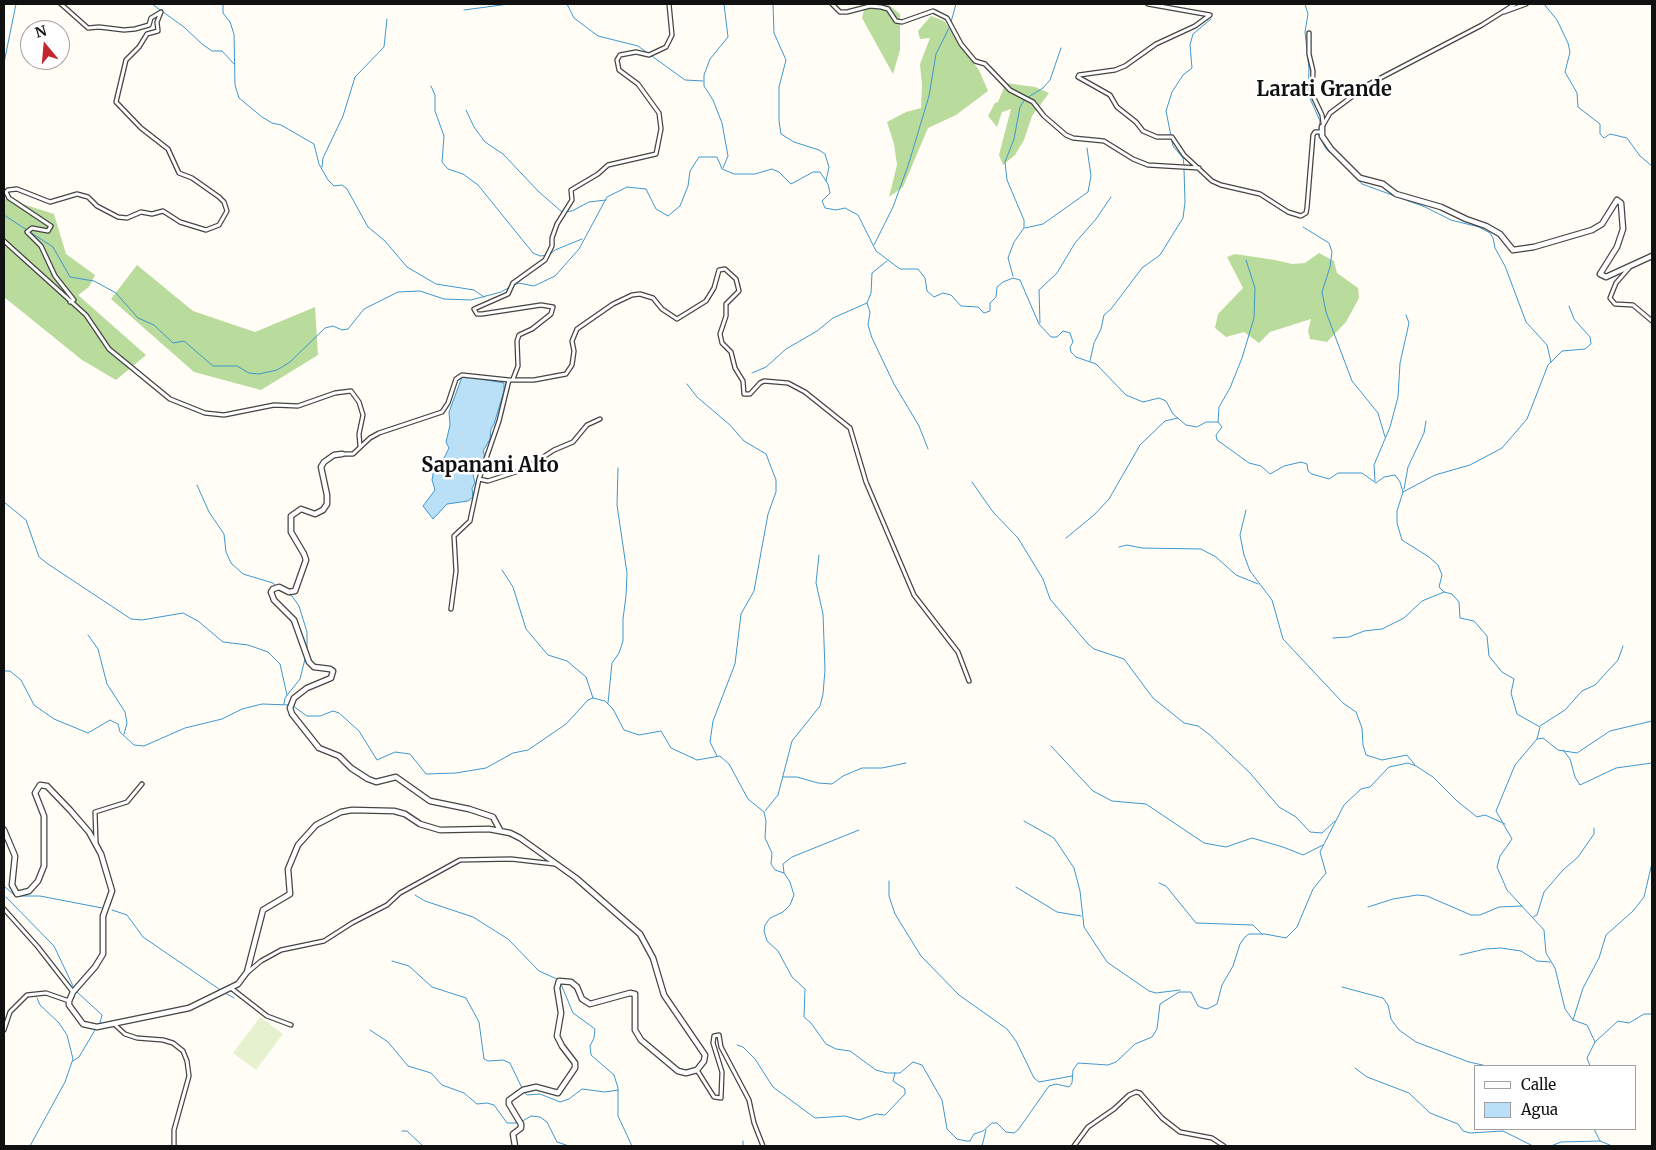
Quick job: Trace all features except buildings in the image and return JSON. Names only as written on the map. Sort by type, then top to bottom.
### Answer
[{"type":"street","points":[[61,4],[88,28],[99,26],[124,30],[135,29],[149,25],[151,18],[160,12],[157,22],[158,30],[147,34],[139,47],[126,60],[116,102],[141,128],[168,149],[179,173],[192,178],[219,197],[224,202],[227,211],[219,225],[206,230],[180,222],[164,211],[152,214],[141,212],[127,218],[118,217],[98,206],[88,197],[78,194],[50,202],[17,189],[8,190],[6,192],[9,198],[44,220],[50,226],[48,231],[32,228],[27,232],[41,246],[55,276],[74,300],[70,302]]},
{"type":"street","points":[[451,609],[456,564],[454,536],[470,521],[479,479],[511,380],[518,366],[519,335],[532,329],[551,314],[553,307],[541,305],[482,314],[477,314],[474,309],[508,294],[513,283],[545,260],[552,246],[552,238],[557,224],[572,200],[571,190],[579,183],[598,174],[608,165],[656,154],[661,129],[659,113],[638,84],[619,70],[617,60],[620,54],[636,52],[649,55],[666,47],[672,35],[670,4]]},
{"type":"street","points":[[832,4],[840,12],[870,6],[882,7],[888,9],[896,21],[902,22],[933,11],[947,18],[961,44],[975,61],[986,64],[1010,90],[1033,102],[1044,116],[1066,134],[1073,138],[1104,141],[1139,163],[1160,167],[1184,166],[1199,168]]},
{"type":"street","points":[[1148,4],[1210,15],[1195,26],[1156,44],[1125,66],[1115,70],[1079,75],[1078,77],[1110,95],[1118,107],[1148,135],[1173,138],[1184,155],[1212,181],[1221,186],[1260,194],[1288,212],[1301,216],[1306,213],[1307,208],[1313,135],[1314,132],[1322,128],[1330,113],[1369,84],[1482,25],[1515,4]]},
{"type":"street","points":[[1501,12],[1526,4]]},
{"type":"street","points":[[1309,33],[1309,54],[1313,71],[1312,94],[1322,116],[1322,128],[1336,155],[1360,178],[1383,184],[1396,194],[1441,207],[1486,226],[1500,234],[1513,250],[1534,247],[1592,230],[1602,224],[1615,200],[1619,200],[1623,221],[1622,235],[1600,274],[1606,276],[1629,268],[1652,256]]},
{"type":"street","points":[[4,240],[86,315],[109,349],[170,399],[198,411],[224,415],[274,404],[298,406],[335,393],[353,392],[360,402],[363,416],[359,434],[360,447]]},
{"type":"street","points":[[1629,268],[1616,283],[1610,298],[1615,304],[1633,305],[1652,321]]},
{"type":"street","points":[[500,830],[493,818],[469,809],[430,801],[396,777],[376,782],[368,779],[351,768],[339,756],[319,748],[292,714],[290,708],[294,698],[307,688],[331,678],[333,671],[314,667],[309,662],[294,620],[274,600],[271,592],[279,587],[289,592],[295,591],[306,560],[291,532],[291,516],[300,509],[315,514],[323,510],[327,495],[321,467],[327,460],[342,454],[353,454],[379,433],[442,412],[448,403],[456,379],[462,375],[511,380],[534,380],[566,374],[572,365],[574,351],[572,341],[577,329],[622,300],[640,294],[648,296],[676,319],[706,302],[714,288],[720,270],[725,269],[732,274],[739,291],[726,304],[726,316],[720,334],[722,343],[731,352],[735,368],[742,381],[744,394],[750,394],[764,381],[788,383],[805,392],[850,428],[866,482],[911,587],[924,609],[958,652],[969,681]]},
{"type":"street","points":[[479,479],[488,481],[525,469],[554,450],[573,442],[587,426],[600,419]]},
{"type":"street","points":[[96,845],[96,812],[127,802],[142,784]]},
{"type":"street","points":[[4,830],[16,861],[12,885],[13,890],[21,894],[29,891],[38,882],[44,866],[44,816],[35,793],[40,785],[47,786],[70,810],[96,845],[112,892],[103,916],[103,954],[95,967],[73,992],[69,1005],[82,1024],[97,1027],[189,1008],[238,984],[247,972],[261,961],[282,950],[324,941],[352,923],[381,908],[400,893],[460,860],[511,859],[556,864]]},
{"type":"street","points":[[247,972],[263,910],[290,894],[287,877],[290,861],[305,836],[322,822],[341,812],[352,810],[394,811],[405,814],[420,824],[440,830],[500,830],[520,838],[622,916],[646,942],[664,995],[705,1055],[704,1061],[697,1070],[686,1073],[678,1071],[641,1040],[635,1030],[635,994],[630,993],[590,1004],[582,999],[577,987],[571,982],[559,981],[557,985],[561,1013],[558,1036],[562,1046],[575,1063],[575,1068],[558,1093],[536,1087],[523,1090],[509,1100],[509,1104],[521,1124],[521,1128],[514,1134],[515,1146]]},
{"type":"street","points":[[4,909],[38,946],[73,992]]},
{"type":"street","points":[[231,988],[267,1016],[291,1025]]},
{"type":"street","points":[[4,1030],[10,1012],[26,995],[46,993],[69,1001]]},
{"type":"street","points":[[112,1023],[126,1034],[137,1038],[163,1040],[173,1043],[183,1052],[187,1061],[188,1076],[174,1130],[174,1146]]},
{"type":"street","points":[[697,1070],[714,1097],[721,1098],[722,1072],[713,1043],[714,1036],[719,1035],[723,1052],[749,1100],[754,1123],[764,1146]]},
{"type":"street","points":[[1074,1146],[1088,1127],[1114,1109],[1129,1095],[1136,1092],[1140,1093],[1162,1118],[1177,1130],[1212,1138],[1224,1146]]},
{"type":"green space","points":[[870,4],[888,4],[900,14],[900,50],[893,74],[862,18],[865,6]]},
{"type":"green space","points":[[931,16],[944,21],[979,70],[988,91],[956,115],[928,128],[903,187],[889,197],[897,165],[894,144],[887,122],[906,112],[921,108],[920,64],[930,38],[920,39],[918,31]]},
{"type":"green space","points":[[1006,83],[1035,87],[1049,93],[1032,116],[1024,140],[1015,155],[1003,165],[999,155],[1011,109],[1002,112],[997,127],[988,116],[995,103],[998,102]]},
{"type":"green space","points":[[4,198],[54,214],[66,254],[95,275],[89,287],[78,295],[146,355],[116,380],[82,360],[4,297]]},
{"type":"green space","points":[[1319,253],[1334,261],[1337,273],[1358,288],[1359,298],[1346,322],[1327,342],[1310,339],[1308,331],[1311,319],[1270,332],[1259,343],[1244,332],[1226,337],[1215,328],[1218,314],[1243,288],[1227,257],[1235,254],[1292,264],[1305,263]]},
{"type":"green space","points":[[137,265],[193,311],[255,332],[315,307],[318,355],[261,390],[194,372],[111,299]]},
{"type":"green space","points":[[260,1017],[283,1034],[256,1070],[233,1053]]},
{"type":"water","points":[[462,377],[504,383],[504,391],[491,429],[490,439],[483,451],[485,457],[472,470],[475,483],[472,488],[473,497],[468,501],[447,504],[433,519],[423,506],[435,490],[432,480],[434,469],[444,458],[449,448],[446,442],[450,425],[449,412]]},
{"type":"waterway","points":[[4,63],[16,4]]},
{"type":"waterway","points":[[152,4],[184,27],[212,51],[222,51],[234,64]]},
{"type":"waterway","points":[[223,4],[223,13],[230,22],[234,34],[235,85],[239,98],[262,117],[272,123],[281,125],[314,144],[319,164],[328,180],[334,186],[342,185],[347,189],[368,227],[385,241],[407,267],[436,284],[474,290],[484,297]]},
{"type":"waterway","points":[[464,10],[509,4]]},
{"type":"waterway","points":[[567,4],[574,18],[598,36],[638,46],[685,80],[703,81]]},
{"type":"waterway","points":[[723,168],[728,156],[722,123],[713,100],[704,86],[704,75],[710,59],[728,37],[724,4]]},
{"type":"waterway","points":[[773,4],[774,33],[786,60],[779,87],[781,134],[794,142],[819,150],[825,154],[829,167],[826,181]]},
{"type":"waterway","points":[[951,22],[956,4]]},
{"type":"waterway","points":[[1305,4],[1308,14],[1305,32],[1309,69],[1308,94],[1320,121],[1319,130]]},
{"type":"waterway","points":[[1544,4],[1557,20],[1568,43],[1570,52],[1565,72],[1577,93],[1578,107],[1600,124],[1600,134],[1604,138],[1610,134],[1627,138],[1640,156],[1652,166]]},
{"type":"waterway","points":[[322,167],[323,158],[343,116],[355,77],[384,47],[387,19]]},
{"type":"waterway","points":[[1184,165],[1183,158],[1173,146],[1166,111],[1172,92],[1183,75],[1192,68],[1190,45],[1193,34],[1211,19]]},
{"type":"waterway","points":[[874,245],[893,207],[908,166],[929,96],[936,54],[950,26]]},
{"type":"waterway","points":[[1013,276],[1008,258],[1014,242],[1024,228],[1024,220],[1007,180],[1005,162],[1014,139],[1020,107],[1025,99],[1043,88],[1050,80],[1061,48]]},
{"type":"waterway","points":[[431,86],[435,95],[435,111],[444,136],[442,162],[448,169],[463,174],[478,185],[533,253],[540,256],[549,255],[555,250],[582,239]]},
{"type":"waterway","points":[[466,110],[474,127],[485,142],[503,154],[539,192],[562,212],[572,211],[589,202],[606,200]]},
{"type":"waterway","points":[[1318,134],[1326,149],[1344,164]]},
{"type":"waterway","points":[[1025,228],[1043,224],[1088,192],[1091,176],[1087,148]]},
{"type":"waterway","points":[[514,285],[519,283],[534,286],[555,276],[579,249],[607,197],[627,187],[646,189],[656,209],[668,216],[680,206],[688,186],[690,171],[699,157],[717,157],[722,169],[734,174],[755,174],[772,169],[779,172],[791,184],[813,172],[820,172],[828,184],[830,193],[822,201],[825,208],[836,210],[845,208],[858,215],[876,251],[900,269],[918,269],[925,278],[927,291],[934,297],[943,293],[951,295],[961,306],[978,307],[984,313],[990,311],[990,303],[996,297],[997,287],[1013,278],[1020,280],[1039,324],[1051,337],[1057,337],[1063,331],[1070,333],[1073,342],[1070,347],[1071,352],[1076,357],[1096,364],[1126,395],[1143,402],[1159,398],[1166,401],[1173,414],[1186,425],[1197,427],[1206,422],[1218,422],[1222,427],[1216,435],[1217,440],[1249,463],[1261,466],[1270,474],[1284,466],[1301,462],[1307,464],[1308,471],[1312,474],[1329,479],[1338,473],[1362,473],[1376,483],[1384,477],[1395,475],[1400,482],[1403,492],[1397,511],[1397,523],[1402,540],[1438,565],[1442,575],[1439,587],[1444,592],[1452,594],[1459,602],[1460,618],[1474,621],[1487,636],[1489,656],[1502,672],[1514,679],[1511,693],[1517,714],[1540,727],[1537,739],[1515,765],[1496,811],[1512,839],[1500,856],[1497,867],[1507,890],[1544,930],[1546,953],[1555,968],[1565,1009],[1573,1020],[1587,1025],[1595,1042],[1587,1058],[1590,1065]]},
{"type":"waterway","points":[[1090,361],[1104,315],[1111,309],[1142,268],[1160,255],[1183,218],[1185,202],[1184,169]]},
{"type":"waterway","points":[[1352,173],[1362,184],[1425,207],[1451,220],[1479,227],[1490,233],[1495,248],[1505,266],[1526,322],[1547,345],[1551,362]]},
{"type":"waterway","points":[[1040,323],[1039,290],[1057,273],[1075,243],[1096,219],[1111,197]]},
{"type":"waterway","points":[[4,215],[53,247],[70,277],[94,281],[116,293],[138,318],[154,325],[173,343],[184,341],[213,366],[237,366],[249,373],[259,374],[277,370],[290,362],[325,328],[333,326],[342,330],[348,329],[364,309],[398,292],[420,291],[444,299],[471,300],[501,292],[510,287]]},
{"type":"waterway","points":[[1303,227],[1329,243],[1332,252],[1330,267],[1322,292],[1326,312],[1352,381],[1378,413],[1385,437]]},
{"type":"waterway","points":[[1218,422],[1219,407],[1230,388],[1242,358],[1254,318],[1255,288],[1246,260]]},
{"type":"waterway","points":[[752,373],[766,367],[786,349],[817,331],[833,318],[867,303],[871,293],[872,273],[887,261]]},
{"type":"waterway","points":[[867,303],[870,312],[868,325],[872,338],[894,384],[919,426],[928,449]]},
{"type":"waterway","points":[[1403,492],[1435,475],[1470,465],[1502,448],[1527,419],[1548,365],[1562,351],[1585,349],[1591,344],[1590,337],[1574,319],[1569,306]]},
{"type":"waterway","points":[[1375,481],[1374,465],[1390,427],[1398,397],[1400,363],[1409,323],[1406,315]]},
{"type":"waterway","points":[[687,384],[697,397],[730,425],[744,441],[766,454],[776,480],[776,492],[768,514],[754,591],[741,614],[735,664],[713,721],[710,742],[717,756]]},
{"type":"waterway","points":[[1066,538],[1094,515],[1109,499],[1140,445],[1165,421],[1178,418]]},
{"type":"waterway","points":[[1404,489],[1408,467],[1424,433],[1426,421]]},
{"type":"waterway","points":[[608,703],[612,663],[619,653],[623,641],[627,573],[617,505],[618,468]]},
{"type":"waterway","points":[[972,482],[993,512],[1018,538],[1043,579],[1050,599],[1088,644],[1094,649],[1124,659],[1153,698],[1184,723],[1198,726],[1210,735],[1250,773],[1279,807],[1296,817],[1310,832],[1322,833],[1335,821]]},
{"type":"waterway","points":[[197,485],[209,512],[224,534],[226,552],[231,563],[243,574],[273,583],[276,587]]},
{"type":"waterway","points":[[4,502],[26,520],[39,557],[48,564],[131,619],[142,620],[183,613],[198,621],[223,642],[248,645],[268,652],[280,664],[287,695]]},
{"type":"waterway","points":[[1246,510],[1240,535],[1244,555],[1250,571],[1272,600],[1283,639],[1343,703],[1356,712],[1362,728],[1363,745],[1366,755],[1382,760],[1407,755],[1415,765]]},
{"type":"waterway","points":[[1119,547],[1127,545],[1142,548],[1201,549],[1216,557],[1236,575],[1258,584]]},
{"type":"waterway","points":[[765,811],[778,795],[792,741],[820,706],[823,694],[825,670],[823,614],[816,583],[819,555]]},
{"type":"waterway","points":[[502,570],[513,587],[526,629],[548,655],[567,661],[586,677],[593,698]]},
{"type":"waterway","points":[[278,590],[292,596],[299,606],[307,632],[307,651]]},
{"type":"waterway","points":[[1333,638],[1349,637],[1364,631],[1382,629],[1404,618],[1422,601],[1444,592]]},
{"type":"waterway","points":[[88,635],[98,649],[107,684],[125,712],[127,723],[124,734]]},
{"type":"waterway","points":[[1540,726],[1565,710],[1582,691],[1595,685],[1618,660],[1623,646]]},
{"type":"waterway","points":[[284,704],[285,698],[300,679],[305,659]]},
{"type":"waterway","points":[[4,671],[10,671],[21,680],[34,705],[54,719],[88,733],[110,720],[118,724],[120,732],[134,745],[144,746],[185,728],[222,719],[242,709],[262,704],[289,705]]},
{"type":"waterway","points":[[293,706],[307,716],[320,716],[333,711],[339,713],[359,731],[377,760],[395,752],[410,754],[426,774],[456,773],[486,768],[513,753],[528,750],[566,724],[588,700],[593,698],[605,701],[613,709],[624,730],[639,735],[661,731],[671,748],[697,760],[720,756],[729,764],[748,799],[764,812],[766,821],[765,838],[772,853],[771,864],[775,870],[784,873],[790,882],[794,895],[790,905],[783,912],[770,918],[765,925],[764,931],[767,941],[778,951],[792,977],[805,989],[804,1017],[811,1023],[826,1044],[836,1049],[850,1051],[876,1070],[887,1073],[900,1073],[913,1062],[922,1065],[942,1100],[947,1129],[957,1139],[966,1141],[970,1141],[974,1134],[983,1131],[992,1123],[997,1123],[1006,1132],[1014,1133],[1049,1086],[1056,1084],[1069,1087],[1072,1083],[1073,1070],[1078,1063],[1108,1065],[1116,1062],[1135,1044],[1152,1037],[1157,1029],[1160,1004],[1179,992],[1191,992],[1198,1006],[1203,1008],[1207,1009],[1217,1004],[1222,985],[1233,966],[1240,944],[1245,937],[1249,934],[1265,934],[1286,938],[1297,927],[1313,889],[1326,873],[1320,852],[1344,805],[1361,789],[1370,787],[1389,767],[1408,763],[1416,766],[1433,777],[1457,801],[1477,817],[1485,815],[1505,824]]},
{"type":"waterway","points":[[1537,739],[1543,738],[1558,750],[1577,753],[1610,731],[1652,721]]},
{"type":"waterway","points":[[1051,746],[1093,791],[1112,801],[1146,804],[1204,843],[1226,847],[1252,838],[1303,855],[1323,845]]},
{"type":"waterway","points":[[1563,750],[1570,759],[1575,777],[1580,785],[1616,768],[1652,763]]},
{"type":"waterway","points":[[783,777],[797,777],[818,783],[832,784],[843,776],[862,768],[882,768],[906,763]]},
{"type":"waterway","points":[[1024,821],[1054,838],[1074,868],[1080,891],[1084,927],[1107,962],[1149,991],[1156,993],[1180,990]]},
{"type":"waterway","points":[[1533,917],[1537,915],[1544,892],[1563,870],[1578,857],[1594,834],[1594,828]]},
{"type":"waterway","points":[[784,873],[783,864],[792,857],[859,830]]},
{"type":"waterway","points":[[1573,1020],[1583,988],[1599,958],[1606,935],[1633,911],[1644,897],[1652,863]]},
{"type":"waterway","points":[[889,881],[889,896],[895,914],[921,956],[959,995],[1007,1029],[1016,1041],[1034,1078],[1039,1082],[1072,1076]]},
{"type":"waterway","points":[[1159,883],[1166,886],[1196,923],[1253,925],[1262,934]]},
{"type":"waterway","points":[[4,886],[14,895]]},
{"type":"waterway","points":[[1016,887],[1057,912],[1081,916]]},
{"type":"waterway","points":[[415,895],[425,901],[473,917],[508,939],[539,971],[557,979]]},
{"type":"waterway","points":[[1368,907],[1393,899],[1417,895],[1427,896],[1471,915],[1480,915],[1499,907],[1522,906]]},
{"type":"waterway","points":[[18,896],[40,896],[102,908]]},
{"type":"waterway","points":[[6,897],[54,946],[73,986]]},
{"type":"waterway","points":[[112,910],[127,915],[143,937],[222,991]]},
{"type":"waterway","points":[[1460,955],[1485,949],[1501,948],[1521,951],[1537,961],[1550,962]]},
{"type":"waterway","points":[[392,961],[409,966],[432,987],[466,998],[479,1022],[484,1059],[488,1061],[503,1060],[510,1063],[522,1088]]},
{"type":"waterway","points":[[561,984],[573,1013],[595,1029],[594,1038],[590,1046],[591,1055],[614,1075],[618,1088],[618,1116],[632,1146]]},
{"type":"waterway","points":[[1342,987],[1383,998],[1388,1005],[1391,1019],[1399,1030],[1416,1042],[1469,1062],[1482,1065]]},
{"type":"waterway","points":[[77,992],[102,1015],[100,1023]]},
{"type":"waterway","points":[[225,993],[234,998]]},
{"type":"waterway","points":[[30,1146],[65,1082],[73,1059],[67,1035],[59,1023],[40,1005],[37,998]]},
{"type":"waterway","points":[[1595,1042],[1618,1021],[1629,1023],[1644,1014],[1652,1014]]},
{"type":"waterway","points":[[73,1061],[79,1057],[95,1030]]},
{"type":"waterway","points":[[370,1030],[388,1042],[408,1066],[431,1073],[442,1085],[464,1093],[477,1104],[487,1103],[494,1105],[507,1123],[519,1123],[531,1116],[540,1117],[547,1122],[557,1142],[569,1146]]},
{"type":"waterway","points":[[737,1045],[743,1047],[755,1059],[773,1087],[815,1118],[845,1116],[859,1120],[876,1114],[885,1115],[905,1094],[905,1089],[893,1081],[895,1073]]},
{"type":"waterway","points":[[1355,1068],[1367,1077],[1409,1093],[1430,1113],[1458,1124],[1463,1131],[1470,1133],[1503,1131],[1533,1146]]},
{"type":"waterway","points":[[524,1092],[527,1095],[540,1094],[560,1102],[569,1099],[582,1089],[605,1092],[618,1090]]},
{"type":"waterway","points":[[982,1146],[986,1130]]},
{"type":"waterway","points":[[1594,1130],[1600,1141],[1612,1146]]},
{"type":"waterway","points":[[402,1131],[407,1131],[423,1146]]},
{"type":"waterway","points":[[743,1141],[743,1146]]},
{"type":"waterway","points":[[1551,1146],[1561,1142],[1600,1141]]},
{"type":"district","name":"Larati Grande","points":[[1324,90]]},
{"type":"district","name":"Sapanani Alto","points":[[490,466]]}]
